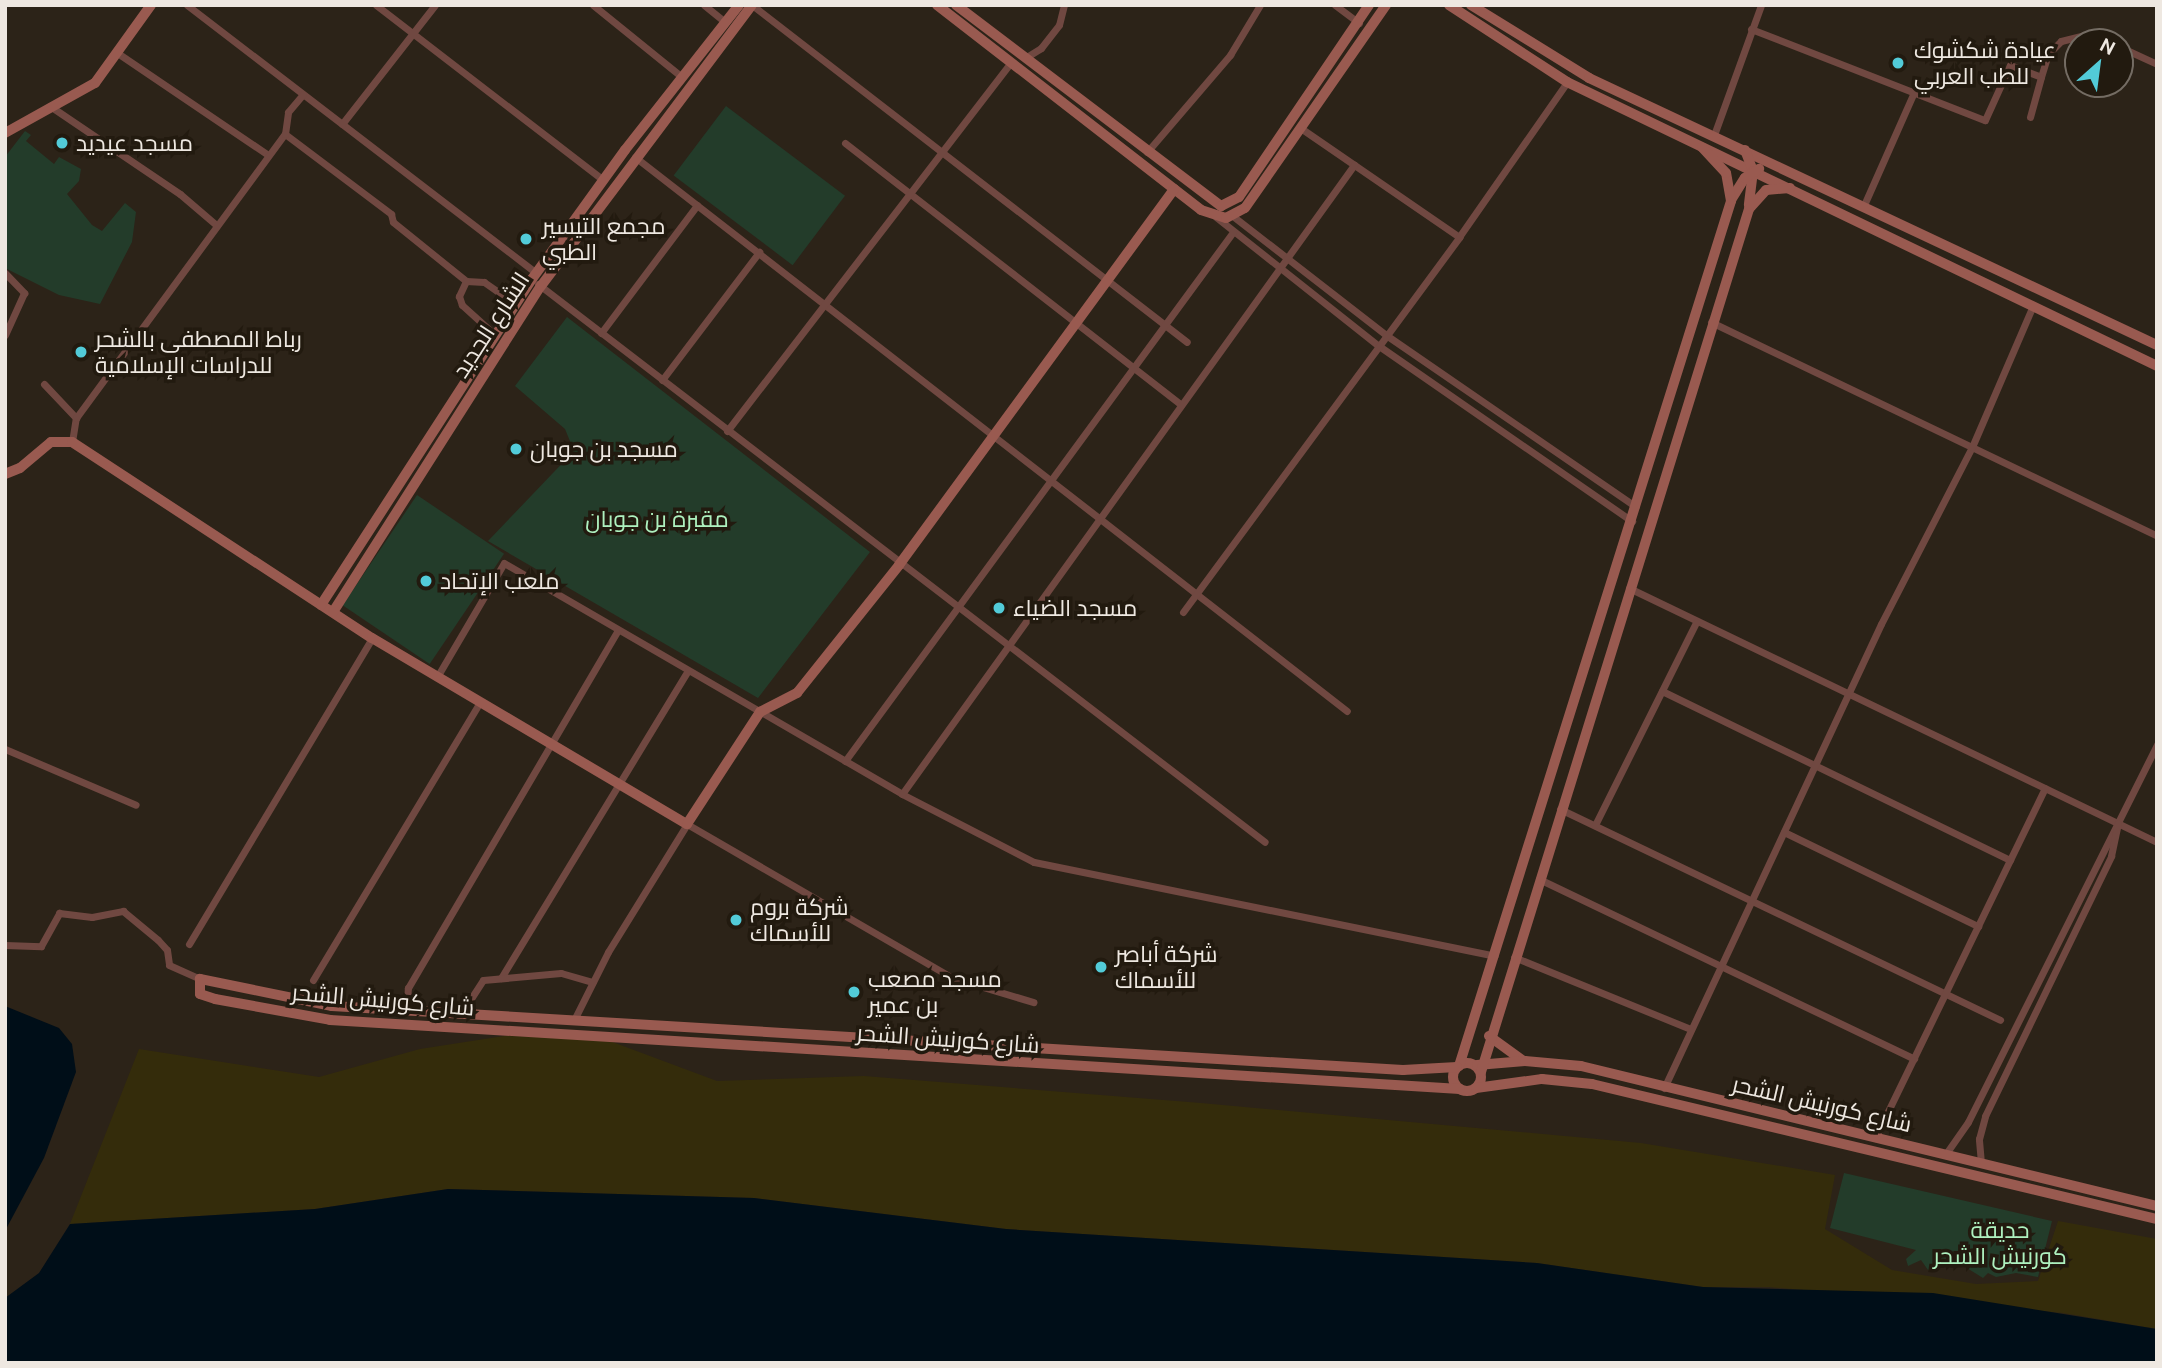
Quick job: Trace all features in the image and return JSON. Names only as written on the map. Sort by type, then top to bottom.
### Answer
[{"type":"street","points":[[5,133],[50,106],[82,93],[151,5]]},
{"type":"street","points":[[187,5],[342,124],[601,333],[899,565],[1265,842]]},
{"type":"street","points":[[376,5],[415,31],[603,180]]},
{"type":"street","points":[[342,124],[435,5]]},
{"type":"street","points":[[593,5],[682,78]]},
{"type":"street","points":[[704,5],[725,22]]},
{"type":"street","name":"الشارع الجديد","points":[[333,612],[536,279],[603,180],[739,5]]},
{"type":"street","points":[[752,5],[1187,342]]},
{"type":"street","name":"الشارع الجديد","points":[[321,605],[514,304],[635,156],[752,5]]},
{"type":"street","points":[[937,5],[1174,189],[1215,216],[1278,270],[1379,346],[1632,521]]},
{"type":"street","points":[[956,5],[1211,201],[1231,204],[1369,5]]},
{"type":"street","points":[[1024,58],[1041,48],[1059,25],[1063,5]]},
{"type":"street","points":[[1146,152],[1230,55],[1260,5]]},
{"type":"street","points":[[1335,5],[1359,23]]},
{"type":"street","points":[[1234,217],[1302,129],[1386,5]]},
{"type":"street","points":[[1471,5],[1567,66],[2157,345]]},
{"type":"street","points":[[1714,135],[1761,5]]},
{"type":"street","points":[[1451,6],[1567,82],[2157,366]]},
{"type":"street","points":[[1751,29],[1985,120],[2010,65],[2041,77]]},
{"type":"street","points":[[2030,117],[2048,54],[2064,40]]},
{"type":"street","points":[[116,52],[268,155]]},
{"type":"street","points":[[2134,53],[2157,64]]},
{"type":"street","points":[[727,430],[1010,63]]},
{"type":"street","points":[[1182,612],[1459,237],[1567,82]]},
{"type":"street","points":[[1864,205],[1914,92]]},
{"type":"street","points":[[72,442],[76,418],[215,224],[285,134],[288,112],[303,94]]},
{"type":"street","points":[[50,106],[180,194],[215,224]]},
{"type":"street","points":[[1302,129],[1459,237]]},
{"type":"street","points":[[285,134],[391,214],[393,222],[466,281],[478,279],[514,304]]},
{"type":"street","points":[[845,143],[1181,405]]},
{"type":"street","points":[[1702,147],[1726,173],[1731,201]]},
{"type":"street","points":[[1476,1088],[1479,1067],[1749,208],[1753,171],[1745,150]]},
{"type":"street","points":[[635,156],[1347,711]]},
{"type":"street","points":[[1460,1089],[1453,1079],[1496,956],[1731,201],[1753,171],[1775,164]]},
{"type":"street","points":[[901,794],[1354,165]]},
{"type":"street","points":[[1749,208],[1766,190],[1790,188]]},
{"type":"street","points":[[574,1020],[593,982],[687,824],[760,712],[797,693],[899,565],[1174,189]]},
{"type":"street","points":[[601,333],[697,205]]},
{"type":"street","points":[[1215,216],[1234,217],[1387,335],[1636,508]]},
{"type":"street","points":[[845,761],[1233,232]]},
{"type":"street","points":[[1934,260],[1942,243]]},
{"type":"street","points":[[662,380],[759,252]]},
{"type":"street","points":[[5,273],[24,293],[5,335]]},
{"type":"street","points":[[466,281],[459,296],[462,305],[494,334]]},
{"type":"street","points":[[1664,1088],[1849,695],[1972,447],[2032,308]]},
{"type":"street","points":[[1711,322],[2157,536]]},
{"type":"street","points":[[1685,349],[1701,354]]},
{"type":"street","points":[[44,384],[76,418]]},
{"type":"street","points":[[5,474],[20,468],[51,442],[72,442],[372,638],[687,824],[953,978],[1033,1002]]},
{"type":"street","points":[[437,677],[504,564],[901,794],[1034,862],[1496,956]]},
{"type":"street","points":[[1628,588],[2157,842]]},
{"type":"street","points":[[1595,825],[1696,622]]},
{"type":"street","points":[[407,1011],[408,988],[618,629]]},
{"type":"street","points":[[188,944],[372,638]]},
{"type":"street","points":[[501,978],[688,670]]},
{"type":"street","points":[[1662,691],[2010,860]]},
{"type":"street","points":[[313,980],[480,702]]},
{"type":"street","points":[[1945,1155],[1968,1122],[2104,844],[2118,824],[2157,744]]},
{"type":"street","points":[[5,749],[136,805]]},
{"type":"street","points":[[1875,1138],[2045,788]]},
{"type":"street","points":[[1560,809],[2000,1020]]},
{"type":"street","points":[[1981,1163],[1982,1124],[2114,850],[2118,824]]},
{"type":"street","points":[[1784,832],[1978,926]]},
{"type":"street","points":[[1539,878],[1914,1059]]},
{"type":"street","points":[[5,945],[41,946],[59,913],[92,917],[123,911],[159,940],[167,950],[169,965],[200,979]]},
{"type":"street","points":[[1514,957],[1690,1029]]},
{"type":"street","points":[[461,1014],[483,980],[561,973],[593,982]]},
{"type":"street","name":"شارع كورنيش الشحر","points":[[2157,1206],[1875,1138],[1769,1121],[1575,1081],[1524,1080],[1460,1089],[741,1048],[330,1020],[215,999],[200,993],[200,979],[332,1006],[407,1011],[1403,1070],[1525,1062],[1568,1064],[1664,1088],[1769,1121],[2157,1219]]},
{"type":"street","points":[[741,1048],[742,1031]]},
{"type":"street","points":[[1489,1036],[1525,1062]]},
{"type":"street","points":[[1114,1053],[1115,1070]]},
{"type":"street","points":[[2129,1213],[2132,1200]]},
{"type":"green space","points":[[726,106],[845,196],[793,265],[674,175]]},
{"type":"green space","points":[[25,131],[31,135],[26,141],[54,164],[59,157],[81,169],[79,181],[67,194],[92,225],[102,231],[125,203],[136,212],[132,242],[100,304],[59,295],[5,268],[5,157]]},
{"type":"green space","name":"مقبرة بن جوبان","points":[[567,317],[870,552],[758,698],[488,541],[574,451],[565,429],[515,386]]},
{"type":"green space","name":"ملعب الإتحاد","points":[[417,495],[504,554],[430,664],[343,605]]},
{"type":"green space","name":"حديقة كورنيش الشحر","points":[[1844,1173],[2052,1221],[2038,1277],[2016,1273],[1996,1277],[1988,1273],[1983,1278],[1954,1260],[1928,1270],[1921,1260],[1908,1266],[1906,1259],[1916,1250],[1830,1228]]},
{"type":"sand","points":[[504,1036],[599,1037],[717,1081],[864,1076],[1201,1103],[1641,1143],[1835,1175],[1825,1229],[1892,1270],[1976,1284],[2038,1281],[2058,1221],[2157,1239],[2157,1329],[2063,1313],[1769,1287],[1703,1287],[1537,1263],[1006,1229],[754,1198],[448,1189],[315,1209],[70,1224],[139,1049],[319,1077],[420,1049]]},
{"type":"shaded area","points":[[5,1006],[59,1028],[72,1044],[76,1072],[44,1158],[5,1231]]},
{"type":"shaded area","points":[[448,1189],[754,1198],[1006,1229],[1537,1263],[1703,1287],[1933,1293],[2157,1329],[2157,1363],[5,1363],[5,1298],[39,1273],[70,1224],[315,1209]]},
{"type":"place","name":"عيادة شكشوك للطب العربي","points":[[1898,63]]},
{"type":"place","name":"مسجد عيديد","points":[[62,143]]},
{"type":"place","name":"مجمع التيسير الطبي","points":[[526,239]]},
{"type":"place","name":"رباط المصطفى بالشحر للدراسات الإسلامية","points":[[81,352]]},
{"type":"place","name":"مسجد بن جوبان","points":[[516,449]]},
{"type":"place","name":"ملعب الإتحاد","points":[[426,581]]},
{"type":"place","name":"مسجد الضياء","points":[[999,608]]},
{"type":"place","name":"شركة بروم للأسماك","points":[[736,920]]},
{"type":"place","name":"شركة أباصر للأسماك","points":[[1101,967]]},
{"type":"place","name":"مسجد مصعب بن عمير","points":[[854,992]]}]
